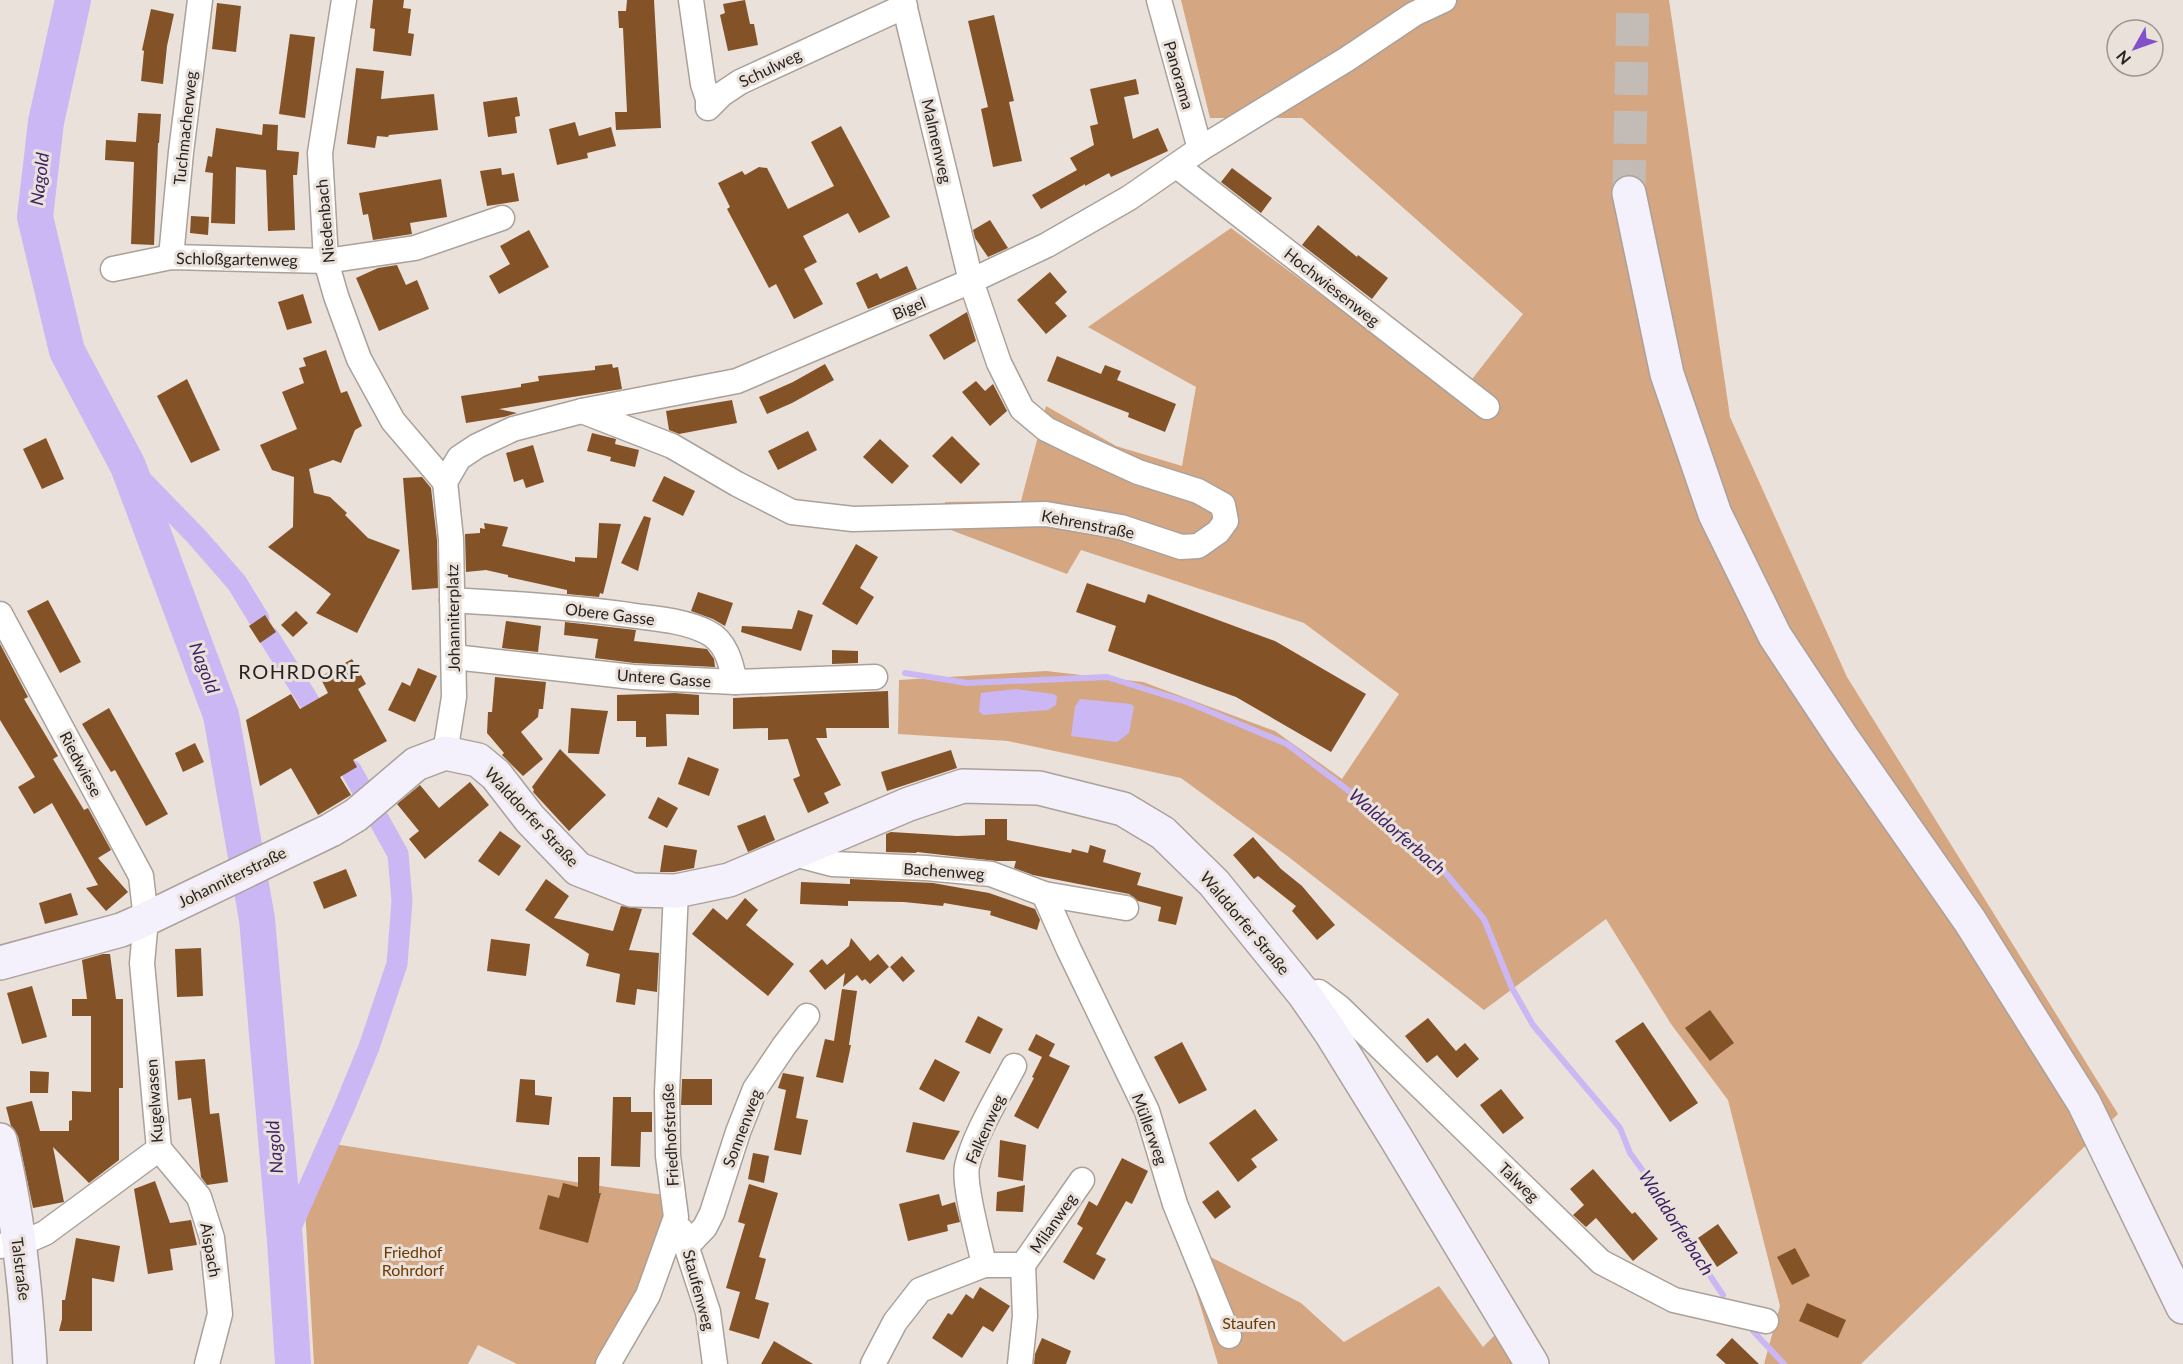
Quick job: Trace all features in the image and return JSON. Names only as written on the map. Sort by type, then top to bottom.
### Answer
[{"type":"street","name":"Tuchmacherweg","points":[[171,257],[200,0]]},
{"type":"street","name":"Niedenbach","points":[[344,0],[320,153],[326,261],[359,359],[393,421],[445,482]]},
{"type":"street","name":"Schulweg","points":[[691,0],[708,108],[740,81],[904,3]]},
{"type":"street","name":"Panorama","points":[[1159,0],[1200,149]]},
{"type":"street","name":"Bigel","points":[[445,482],[459,458],[477,446],[513,429],[582,411],[737,381],[971,282],[1047,245],[1129,198],[1200,149],[1347,59],[1414,14],[1444,0]]},
{"type":"street","name":"Malmenweg","points":[[904,3],[971,282]]},
{"type":"street","name":"Hochwiesenweg","points":[[1177,166],[1487,407]]},
{"type":"street","points":[[1629,193],[1667,374],[1715,514],[1776,636],[1843,739],[1970,921],[2084,1103],[2183,1307]]},
{"type":"street","points":[[326,261],[415,248],[502,218]]},
{"type":"street","name":"Schloßgartenweg","points":[[113,269],[171,257],[326,261]]},
{"type":"street","name":"Kehrenstraße","points":[[582,411],[672,446],[737,484],[792,512],[853,519],[1046,514],[1121,527],[1181,547],[1198,546],[1218,532],[1226,521],[1223,505],[1198,491],[1138,472],[1077,444],[1046,429],[1022,409],[999,363],[971,282]]},
{"type":"street","name":"Johanniterplatz","points":[[445,482],[451,539],[454,657],[454,697],[445,753]]},
{"type":"street","name":"Obere Gasse","points":[[452,600],[611,612],[678,622],[709,633],[725,648],[735,682]]},
{"type":"street","name":"Riedwiese","points":[[0,614],[141,876],[146,919]]},
{"type":"street","name":"Untere Gasse","points":[[454,657],[633,677],[735,682],[875,677]]},
{"type":"street","name":"Johanniterstraße","points":[[0,963],[121,930],[146,919],[274,855],[331,830],[356,815],[416,764],[445,753]]},
{"type":"street","name":"Walddorfer Straße","points":[[445,753],[478,760],[496,775],[530,819],[578,869],[632,890],[676,891],[729,880],[909,804],[963,786],[1038,788],[1123,809],[1163,833],[1214,883],[1304,994],[1396,1138],[1532,1364]]},
{"type":"street","name":"Bachenweg","points":[[794,854],[831,864],[926,868],[991,874],[1044,894],[1126,908]]},
{"type":"street","name":"Friedhofstraße","points":[[608,1364],[648,1295],[676,1217],[668,1156],[667,1092],[676,891]]},
{"type":"street","name":"Müllerweg","points":[[1044,894],[1064,941],[1147,1111],[1175,1204],[1229,1336]]},
{"type":"street","name":"Kugelwasen","points":[[9,1244],[29,1240],[45,1233],[159,1149],[142,963],[146,919]]},
{"type":"street","name":"Talweg","points":[[1304,994],[1319,992],[1339,1007],[1601,1262],[1674,1300],[1766,1321]]},
{"type":"street","name":"Sonnenweg","points":[[688,1245],[705,1227],[712,1213],[738,1132],[755,1089],[807,1016]]},
{"type":"street","name":"Falkenweg","points":[[984,1265],[970,1200],[966,1168],[975,1144],[1014,1066]]},
{"type":"street","name":"Talstraße","points":[[0,1140],[13,1203],[9,1244],[27,1318],[30,1364]]},
{"type":"street","name":"Aispach","points":[[159,1149],[199,1197],[212,1238],[220,1314],[207,1364]]},
{"type":"street","name":"Milanweg","points":[[1023,1265],[1082,1180]]},
{"type":"street","name":"Staufenweg","points":[[676,1217],[688,1245],[708,1312],[715,1364]]},
{"type":"street","points":[[873,1364],[895,1322],[921,1290],[984,1265],[1023,1265],[1025,1317],[1020,1364]]},
{"type":"green space","points":[[1181,0],[1669,0],[1730,417],[1847,677],[2118,1114],[1861,1364],[1764,1364],[1780,1306],[1728,1100],[1671,1024],[1606,919],[1484,1010],[1290,858],[1181,778],[1008,741],[898,734],[899,680],[1046,671],[1143,682],[1275,731],[1342,779],[1399,694],[1304,623],[1081,550],[1067,574],[943,527],[945,502],[1021,501],[1046,406],[1116,446],[1182,466],[1196,387],[1088,327],[1231,228],[1458,397],[1523,314],[1302,118],[1210,118]]},
{"type":"green space","name":"Friedhof Rohrdorf","points":[[334,1144],[664,1195],[659,1252],[599,1364],[517,1364],[478,1345],[468,1364],[314,1364],[305,1207]]},
{"type":"green space","name":"Staufen","points":[[1181,1242],[1301,1303],[1344,1342],[1439,1286],[1483,1347],[1499,1331],[1522,1364],[1218,1364]]},
{"type":"shaded area","points":[[1016,689],[1053,694],[1057,696],[1056,705],[1048,710],[983,715],[979,711],[981,693]]},
{"type":"shaded area","points":[[1080,699],[1131,704],[1134,707],[1129,733],[1117,742],[1071,736],[1075,707]]},
{"type":"building","points":[[373,0],[404,0],[403,8],[411,9],[408,33],[414,34],[411,56],[373,51],[375,29],[370,28]]},
{"type":"building","points":[[627,0],[654,0],[661,128],[616,130],[615,112],[627,112],[623,28],[619,28],[618,11],[626,11]]},
{"type":"building","points":[[745,0],[750,24],[754,24],[758,45],[728,51],[720,15],[725,13],[723,4]]},
{"type":"building","points":[[217,3],[241,6],[236,52],[212,49]]},
{"type":"building","points":[[151,9],[174,14],[167,46],[163,84],[141,81],[144,51],[142,50]]},
{"type":"building","points":[[994,15],[1014,101],[1009,102],[1022,161],[993,167],[981,109],[988,107],[968,21]]},
{"type":"building","points":[[290,34],[315,37],[305,118],[279,114]]},
{"type":"building","points":[[356,68],[384,71],[381,99],[434,94],[438,130],[389,135],[388,137],[377,136],[375,148],[347,144]]},
{"type":"building","points":[[1136,79],[1139,94],[1124,97],[1133,139],[1158,128],[1168,151],[1111,177],[1109,173],[1041,209],[1032,195],[1077,170],[1070,158],[1094,145],[1090,126],[1098,124],[1090,89]]},
{"type":"building","points":[[517,97],[520,116],[515,117],[517,133],[488,137],[483,102]]},
{"type":"building","points":[[138,113],[161,114],[154,245],[131,244],[134,162],[105,160],[106,140],[136,142]]},
{"type":"building","points":[[575,122],[579,136],[611,127],[616,146],[587,153],[588,158],[557,165],[549,129]]},
{"type":"building","points":[[263,124],[278,125],[277,150],[299,152],[297,175],[293,175],[295,230],[268,231],[266,170],[236,167],[235,224],[211,223],[213,173],[205,172],[208,156],[212,157],[216,128],[262,135]]},
{"type":"building","points":[[841,126],[890,217],[859,233],[848,213],[803,236],[817,262],[804,269],[823,304],[794,319],[776,284],[769,288],[727,209],[730,207],[718,183],[742,171],[745,175],[759,167],[767,168],[788,209],[834,186],[811,142]]},
{"type":"building","points":[[501,168],[502,175],[514,173],[519,201],[487,206],[480,171]]},
{"type":"building","points":[[1232,168],[1272,198],[1261,213],[1221,182]]},
{"type":"building","points":[[441,179],[447,217],[410,223],[412,234],[373,240],[368,214],[363,215],[359,193]]},
{"type":"building","points":[[191,216],[209,217],[208,235],[190,233]]},
{"type":"building","points":[[990,220],[1008,248],[988,257],[975,238],[973,230]]},
{"type":"building","points":[[1318,225],[1357,257],[1358,255],[1388,278],[1372,299],[1302,245]]},
{"type":"building","points":[[529,230],[549,267],[499,294],[489,276],[510,264],[500,246]]},
{"type":"building","points":[[397,265],[406,285],[417,280],[429,309],[379,331],[356,278],[378,268]]},
{"type":"building","points":[[907,266],[917,289],[868,309],[856,283],[877,273],[880,279]]},
{"type":"building","points":[[1050,272],[1067,292],[1055,303],[1067,316],[1046,334],[1017,300]]},
{"type":"building","points":[[303,294],[312,323],[287,330],[278,302]]},
{"type":"building","points":[[967,312],[976,341],[944,360],[929,335]]},
{"type":"building","points":[[326,350],[341,393],[347,391],[362,426],[355,430],[341,463],[333,460],[309,469],[314,493],[330,497],[368,538],[400,550],[357,633],[316,613],[331,594],[268,547],[293,527],[294,477],[272,470],[260,445],[297,429],[282,392],[304,383],[299,368],[306,366],[303,358]]},
{"type":"building","points":[[1057,356],[1101,374],[1105,365],[1121,371],[1117,380],[1176,404],[1165,432],[1128,417],[1129,413],[1047,381]]},
{"type":"building","points":[[612,364],[613,368],[618,367],[622,389],[499,409],[517,413],[466,423],[461,396],[521,387],[521,384],[539,381],[538,376],[595,370],[595,366]]},
{"type":"building","points":[[825,364],[834,380],[767,414],[759,397]]},
{"type":"building","points":[[187,379],[220,450],[191,463],[157,396]]},
{"type":"building","points":[[976,381],[985,391],[993,384],[1007,411],[990,426],[962,392]]},
{"type":"building","points":[[732,400],[737,423],[679,434],[669,430],[666,411]]},
{"type":"building","points":[[808,431],[817,450],[778,470],[768,451]]},
{"type":"building","points":[[592,433],[616,439],[615,444],[639,450],[635,467],[610,461],[611,457],[587,451]]},
{"type":"building","points":[[952,436],[980,464],[961,484],[932,456]]},
{"type":"building","points":[[46,438],[64,479],[42,489],[23,449]]},
{"type":"building","points":[[880,439],[909,466],[892,484],[863,457]]},
{"type":"building","points":[[533,445],[544,482],[526,488],[523,479],[514,482],[506,453]]},
{"type":"building","points":[[664,476],[695,491],[683,516],[652,501]]},
{"type":"building","points":[[422,477],[431,488],[437,540],[438,588],[412,590],[403,478]]},
{"type":"building","points":[[644,516],[651,518],[638,571],[621,563]]},
{"type":"building","points":[[484,523],[508,527],[502,546],[575,562],[575,557],[597,558],[599,523],[621,524],[603,594],[600,593],[599,597],[567,594],[567,590],[486,570],[466,572],[465,534],[480,533],[480,528],[485,529]]},
{"type":"building","points":[[856,544],[878,557],[860,588],[874,597],[857,625],[822,604]]},
{"type":"building","points":[[1087,583],[1145,603],[1148,594],[1275,641],[1366,694],[1331,752],[1236,697],[1108,651],[1116,626],[1076,612]]},
{"type":"building","points":[[698,592],[733,603],[725,626],[691,611]]},
{"type":"building","points":[[48,600],[81,662],[60,673],[27,611]]},
{"type":"building","points":[[798,610],[813,615],[801,651],[741,632],[742,626],[792,629]]},
{"type":"building","points":[[296,611],[308,623],[293,637],[281,625]]},
{"type":"building","points":[[265,615],[276,632],[260,643],[249,626]]},
{"type":"building","points":[[506,621],[541,626],[538,652],[502,648]]},
{"type":"building","points":[[565,622],[636,630],[634,641],[707,649],[714,659],[715,667],[634,663],[595,658],[598,639],[564,635]]},
{"type":"building","points":[[0,644],[28,697],[24,699],[58,756],[53,759],[84,810],[88,808],[111,850],[98,858],[128,892],[106,911],[86,888],[98,885],[52,803],[34,814],[18,787],[35,777],[0,720]]},
{"type":"building","points":[[832,650],[858,651],[858,663],[832,664]]},
{"type":"building","points":[[352,659],[366,684],[358,689],[387,741],[353,760],[357,767],[340,777],[351,795],[318,815],[291,768],[260,786],[246,720],[291,694],[300,709],[328,693],[320,677]]},
{"type":"building","points":[[418,668],[437,676],[415,722],[388,710],[402,682],[410,686]]},
{"type":"building","points":[[495,677],[546,682],[543,709],[539,709],[538,717],[521,732],[543,759],[523,776],[502,755],[504,753],[487,733],[488,712],[492,712]]},
{"type":"building","points":[[888,691],[889,728],[826,728],[827,738],[816,738],[841,785],[824,793],[829,803],[808,813],[793,779],[800,776],[788,739],[768,740],[768,728],[733,729],[733,698]]},
{"type":"building","points":[[675,693],[699,695],[699,715],[666,714],[667,746],[646,747],[646,737],[636,737],[636,721],[617,721],[617,695]]},
{"type":"building","points":[[109,708],[168,814],[146,826],[115,770],[111,772],[82,724]]},
{"type":"building","points":[[571,708],[608,711],[599,754],[568,753]]},
{"type":"building","points":[[195,743],[204,762],[183,772],[175,753]]},
{"type":"building","points":[[560,749],[606,795],[569,831],[533,792],[532,787]]},
{"type":"building","points":[[951,750],[957,768],[887,791],[881,772]]},
{"type":"building","points":[[688,757],[719,769],[709,796],[678,784]]},
{"type":"building","points":[[470,782],[489,805],[425,859],[409,839],[419,831],[397,804],[420,785],[439,808]]},
{"type":"building","points":[[658,797],[678,808],[667,828],[648,818]]},
{"type":"building","points":[[765,815],[775,840],[748,852],[737,826]]},
{"type":"building","points":[[985,819],[1007,819],[1007,840],[1071,853],[1072,849],[1088,853],[1090,845],[1106,850],[1103,862],[1141,873],[1137,885],[1183,897],[1176,925],[1158,921],[1161,907],[1138,901],[1129,894],[1033,875],[1014,868],[1016,861],[996,861],[917,852],[886,852],[886,834],[891,832],[957,836],[985,835]]},
{"type":"building","points":[[500,831],[521,846],[499,876],[478,861]]},
{"type":"building","points":[[1253,837],[1281,869],[1302,886],[1335,925],[1317,940],[1292,911],[1296,906],[1258,876],[1254,879],[1233,855]]},
{"type":"building","points":[[664,845],[697,850],[694,868],[660,872]]},
{"type":"building","points":[[346,869],[357,896],[324,909],[313,882]]},
{"type":"building","points":[[546,879],[569,896],[554,918],[613,931],[621,906],[642,909],[629,950],[659,953],[657,992],[637,989],[635,1005],[616,1002],[620,974],[586,966],[589,954],[525,910]]},
{"type":"building","points":[[850,879],[933,883],[989,893],[1035,909],[1040,920],[1037,930],[990,915],[991,911],[944,903],[943,906],[904,902],[848,901],[848,906],[800,904],[801,882],[850,884]]},
{"type":"building","points":[[71,893],[78,915],[45,924],[39,903]]},
{"type":"building","points":[[745,898],[758,910],[746,925],[794,964],[768,996],[692,934],[713,908],[727,920]]},
{"type":"building","points":[[851,938],[870,961],[878,954],[889,967],[870,984],[865,979],[862,981],[857,975],[843,987],[845,973],[825,990],[809,971],[822,959],[827,965],[849,946]]},
{"type":"building","points":[[491,939],[530,944],[526,976],[487,971]]},
{"type":"building","points":[[201,948],[203,996],[177,997],[175,949]]},
{"type":"building","points":[[110,954],[116,999],[123,999],[123,1088],[119,1088],[119,1160],[89,1183],[53,1147],[64,1202],[33,1208],[18,1136],[11,1126],[6,1107],[32,1101],[40,1131],[69,1131],[69,1121],[72,1120],[72,1091],[91,1092],[91,1016],[72,1016],[72,999],[87,999],[82,960]]},
{"type":"building","points":[[902,956],[915,971],[903,982],[890,967]]},
{"type":"building","points":[[32,986],[47,1037],[22,1044],[7,993]]},
{"type":"building","points":[[842,989],[857,991],[849,1045],[851,1045],[843,1083],[816,1077],[825,1039],[834,1041]]},
{"type":"building","points":[[1710,1010],[1734,1043],[1710,1061],[1685,1028]]},
{"type":"building","points":[[978,1016],[1003,1029],[990,1054],[965,1042]]},
{"type":"building","points":[[1428,1018],[1456,1051],[1465,1043],[1479,1059],[1457,1078],[1437,1055],[1427,1063],[1405,1036]]},
{"type":"building","points":[[1643,1022],[1698,1103],[1670,1122],[1615,1041]]},
{"type":"building","points":[[1036,1034],[1055,1044],[1049,1056],[1070,1066],[1038,1129],[1014,1116],[1042,1057],[1028,1050]]},
{"type":"building","points":[[1182,1042],[1207,1090],[1179,1104],[1154,1057]]},
{"type":"building","points":[[205,1059],[210,1114],[219,1113],[228,1182],[207,1185],[201,1177],[191,1098],[178,1100],[175,1061]]},
{"type":"building","points":[[935,1059],[960,1072],[944,1102],[919,1089]]},
{"type":"building","points":[[30,1071],[49,1072],[48,1093],[30,1093]]},
{"type":"building","points":[[783,1073],[804,1077],[796,1118],[808,1120],[801,1155],[774,1150],[786,1090],[778,1088]]},
{"type":"building","points":[[520,1079],[535,1080],[535,1095],[552,1097],[549,1125],[516,1122]]},
{"type":"building","points":[[682,1079],[712,1079],[712,1105],[681,1105]]},
{"type":"building","points":[[1501,1089],[1524,1118],[1503,1134],[1480,1105]]},
{"type":"building","points":[[613,1097],[631,1097],[631,1112],[652,1112],[652,1132],[641,1132],[640,1167],[611,1166]]},
{"type":"building","points":[[1255,1109],[1278,1140],[1251,1159],[1257,1167],[1238,1182],[1209,1143]]},
{"type":"building","points":[[913,1122],[960,1131],[944,1160],[906,1152]]},
{"type":"building","points":[[1000,1140],[1026,1145],[1023,1181],[998,1177]]},
{"type":"building","points":[[753,1153],[769,1156],[764,1183],[748,1179]]},
{"type":"building","points":[[578,1157],[600,1157],[599,1193],[601,1193],[588,1243],[539,1229],[548,1195],[559,1198],[563,1183],[578,1187]]},
{"type":"building","points":[[1122,1158],[1148,1171],[1132,1204],[1126,1201],[1096,1254],[1106,1259],[1094,1280],[1063,1262],[1083,1228],[1077,1224],[1089,1201],[1097,1206]]},
{"type":"building","points":[[1593,1169],[1632,1214],[1635,1212],[1658,1239],[1633,1261],[1596,1218],[1586,1227],[1573,1215],[1584,1205],[1570,1189]]},
{"type":"building","points":[[155,1181],[170,1223],[191,1220],[197,1245],[170,1249],[173,1270],[148,1274],[134,1189]]},
{"type":"building","points":[[749,1184],[778,1193],[759,1257],[766,1259],[755,1299],[769,1303],[759,1339],[729,1330],[740,1292],[726,1288],[745,1224],[738,1222]]},
{"type":"building","points":[[1025,1185],[1023,1212],[996,1211],[997,1192]]},
{"type":"building","points":[[1218,1190],[1231,1207],[1215,1219],[1202,1202]]},
{"type":"building","points":[[939,1194],[942,1206],[955,1202],[960,1222],[947,1225],[948,1231],[908,1241],[899,1204]]},
{"type":"building","points":[[1718,1224],[1738,1253],[1717,1267],[1698,1238]]},
{"type":"building","points":[[76,1238],[120,1246],[114,1282],[92,1278],[92,1331],[59,1331],[62,1319],[62,1300],[65,1300]]},
{"type":"building","points":[[1795,1248],[1810,1276],[1792,1285],[1777,1257]]},
{"type":"building","points":[[980,1287],[1010,1306],[993,1332],[983,1326],[962,1358],[932,1338],[948,1313],[952,1315],[966,1294],[973,1299]]},
{"type":"building","points":[[1807,1303],[1846,1320],[1838,1338],[1799,1321]]},
{"type":"building","points":[[1042,1338],[1071,1351],[1066,1364],[1034,1364],[1035,1354]]},
{"type":"building","points":[[1732,1338],[1759,1364],[1726,1364],[1716,1355]]},
{"type":"building","points":[[774,1341],[813,1364],[761,1364]]},
{"type":"waterway","name":"Nagold","points":[[73,0],[46,122],[35,217],[67,351],[128,466],[221,715],[257,919],[285,1241],[293,1364]]},
{"type":"waterway","points":[[128,466],[197,537],[237,583],[259,619]]},
{"type":"waterway","points":[[269,637],[325,727]]},
{"type":"waterway","name":"Walddorferbach","points":[[905,673],[967,683],[1107,677],[1187,702],[1287,744],[1390,822],[1438,864],[1484,919],[1512,988],[1533,1025],[1620,1128],[1630,1153],[1667,1204],[1692,1249],[1723,1295]]},
{"type":"waterway","points":[[285,1241],[369,1047],[397,964],[402,901],[398,854],[351,770]]},
{"type":"waterway","name":"Walddorferbach","points":[[1753,1331],[1784,1364]]},
{"type":"tunnel","points":[[1629,193],[1633,0]]},
{"type":"district","name":"ROHRDORF","points":[[300,672]]}]
